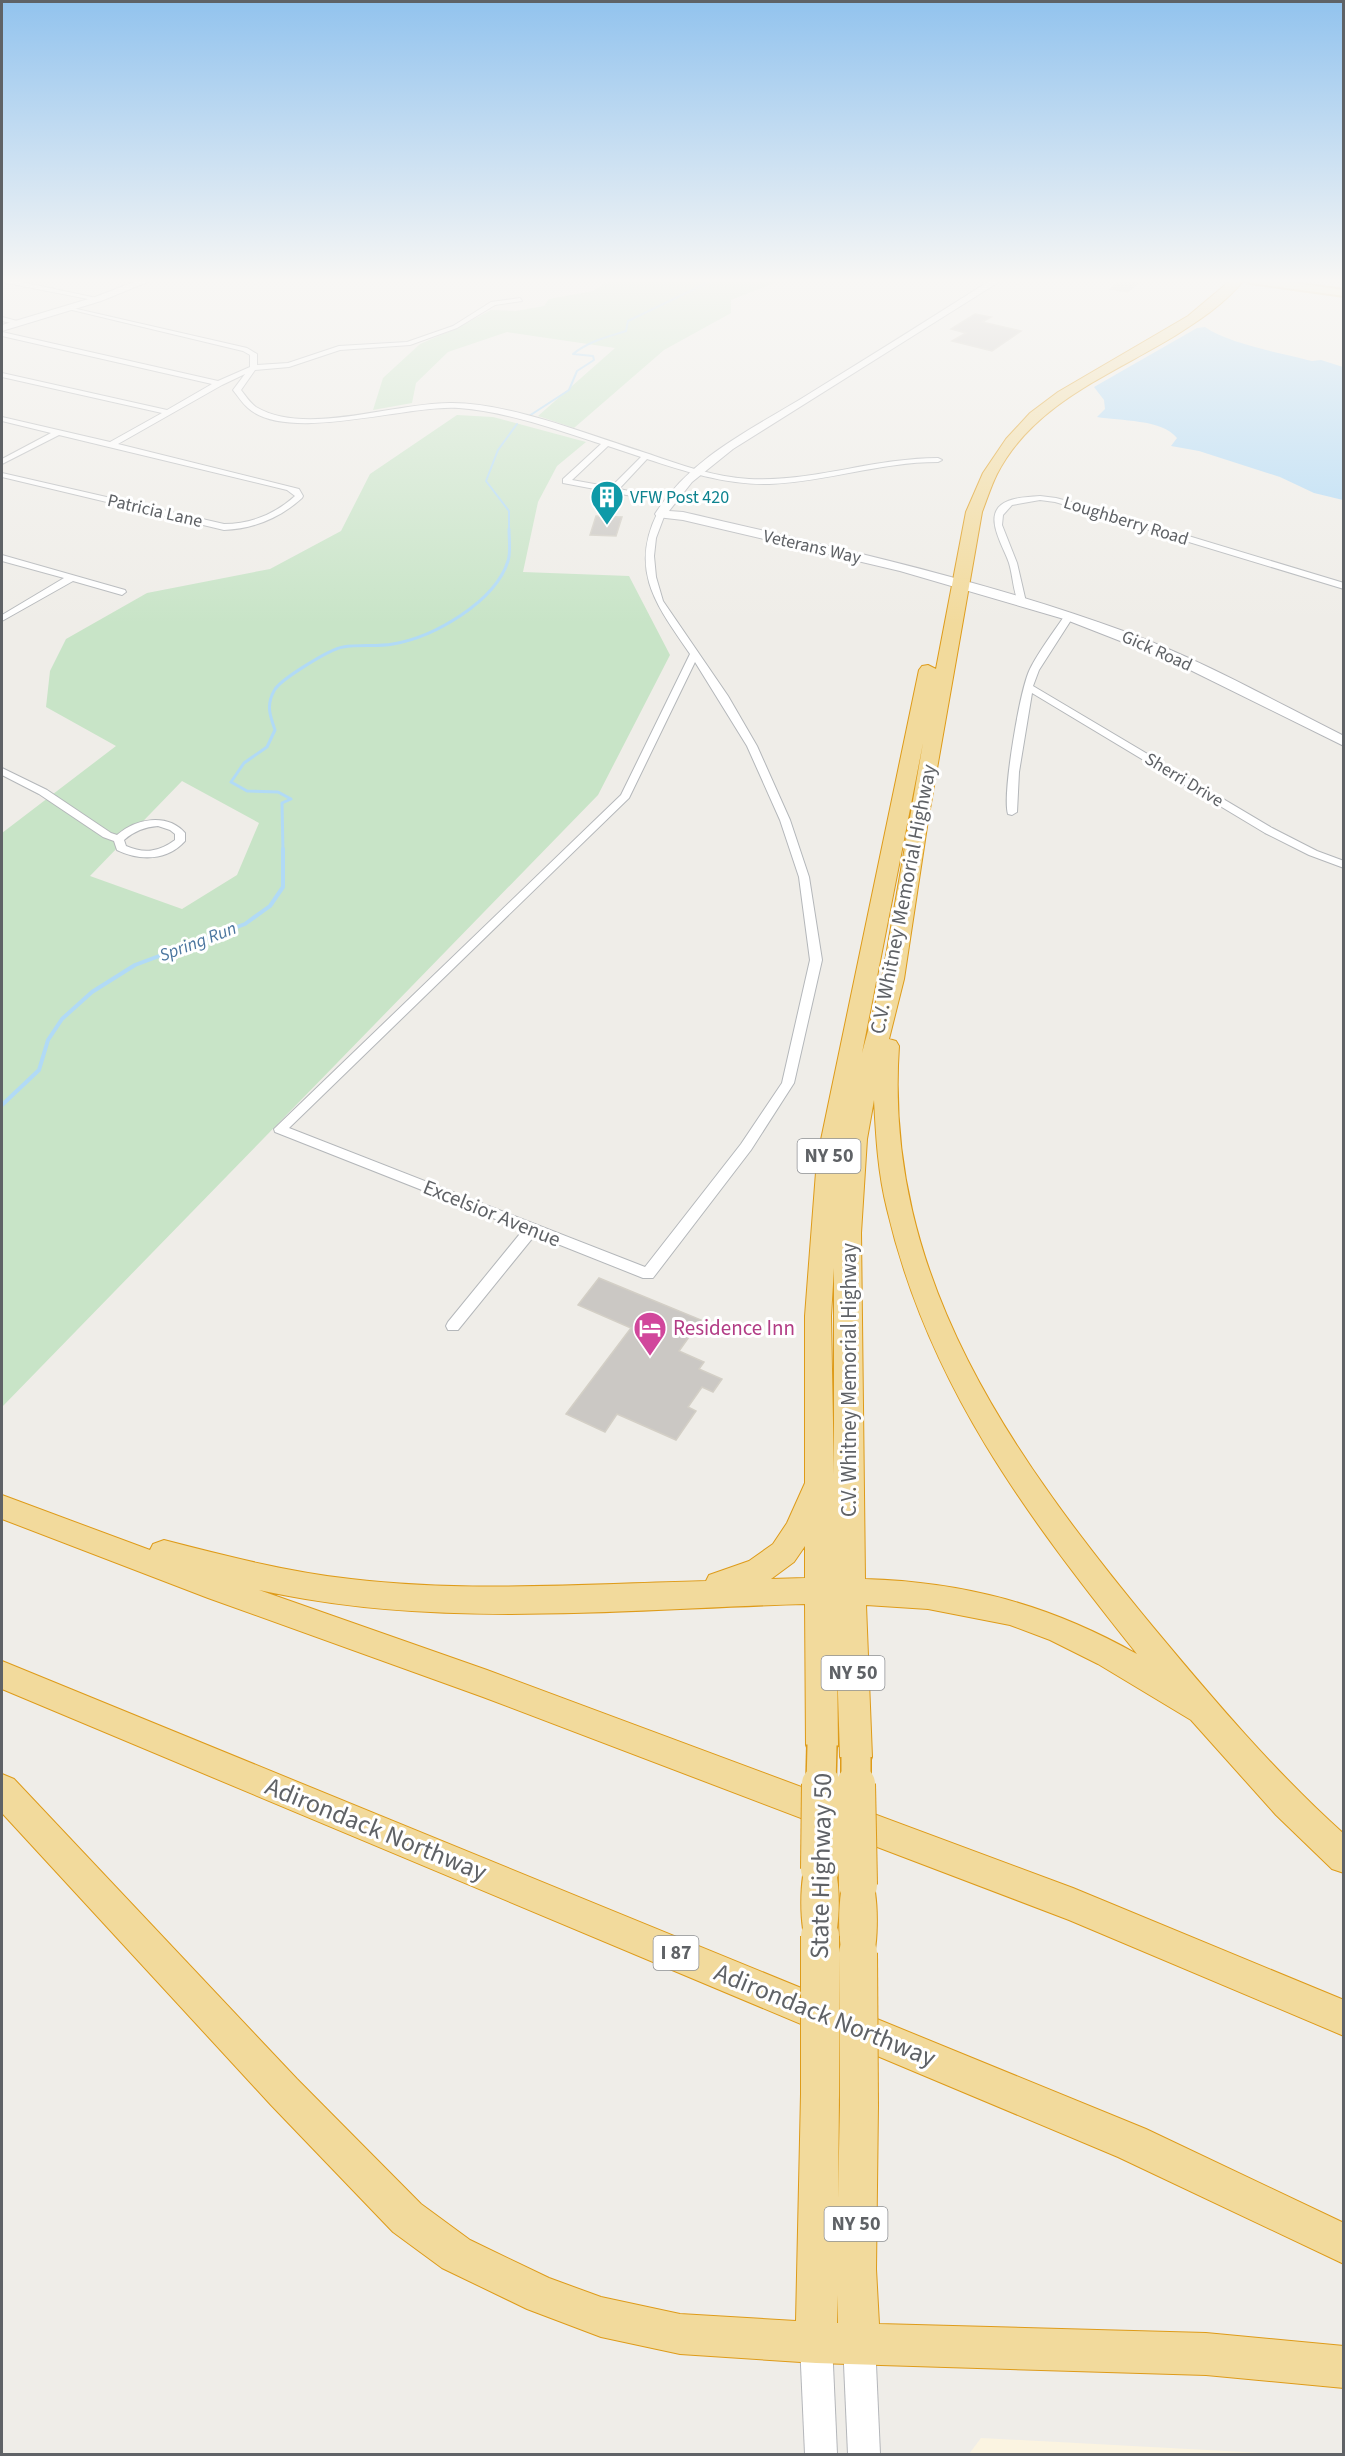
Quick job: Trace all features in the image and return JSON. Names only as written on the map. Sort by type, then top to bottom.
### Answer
[{"type":"highway","points":[[994,441],[1011,422],[1044,395]]},
{"type":"highway","name":"C.V. Whitney Memorial Highway","points":[[856,1757],[836,1590],[820,1482],[818,1316],[822,1231],[829,1158],[952,578],[963,564],[978,496],[992,467],[1006,445],[1063,395]]},
{"type":"highway","name":"C.V. Whitney Memorial Highway","points":[[822,1745],[836,1590],[848,1233],[855,1139],[863,1093],[893,979],[952,578]]},
{"type":"highway","points":[[893,979],[885,1092],[894,1175],[908,1242],[948,1348],[986,1421],[1047,1516],[1201,1709],[1254,1770],[1344,1857]]},
{"type":"highway","points":[[683,1595],[750,1576],[775,1562],[794,1543],[820,1482]]},
{"type":"highway","points":[[2,1507],[219,1589],[487,1684],[1073,1905],[1344,2018]]},
{"type":"highway","points":[[41,1520],[236,1572],[306,1586],[441,1598],[683,1595],[836,1590],[914,1594],[969,1602],[1011,1612],[1052,1627],[1128,1664],[1201,1709]]},
{"type":"highway","name":"Adirondack Northway","points":[[2,1675],[1132,2143],[1344,2244]]},
{"type":"highway","name":"State Highway 50","points":[[816,2343],[822,1745]]},
{"type":"highway","name":"State Highway 50","points":[[856,1757],[859,2105],[856,2270],[859,2342]]},
{"type":"highway","points":[[2,1790],[381,2194],[432,2238],[482,2268],[541,2295],[602,2317],[680,2334],[816,2343],[859,2342],[1206,2354],[1344,2367]]},
{"type":"street","points":[[90,395],[168,412]]},
{"type":"street","points":[[2,419],[111,445],[199,395]]},
{"type":"street","points":[[239,395],[252,410],[279,419],[317,421],[412,408],[458,405],[499,412],[569,431],[695,472],[751,482],[782,482],[888,462],[938,460]]},
{"type":"street","name":"Excelsior Avenue","points":[[694,655],[624,796],[280,1130],[648,1274],[746,1146],[788,1083],[816,960],[804,877],[785,820],[752,746],[723,696],[659,601],[652,577],[650,556],[652,538],[666,503],[695,472],[814,395]]},
{"type":"street","points":[[2,462],[57,433]]},
{"type":"street","points":[[607,443],[566,481],[637,495]]},
{"type":"street","name":"Patricia Lane","points":[[2,475],[224,528],[254,524],[297,499],[299,494],[290,488],[111,445]]},
{"type":"street","points":[[613,490],[646,456]]},
{"type":"street","name":"Loughberry Road","points":[[1022,602],[1013,563],[998,525],[999,515],[1002,508],[1010,503],[1040,498],[1056,500],[1106,514],[1344,586]]},
{"type":"street","name":"Veterans Way","points":[[661,514],[694,519],[952,578]]},
{"type":"street","points":[[2,558],[122,592]]},
{"type":"street","points":[[2,618],[71,578]]},
{"type":"street","name":"Gick Road","points":[[952,578],[1144,644],[1344,742]]},
{"type":"street","points":[[1012,813],[1014,772],[1028,687],[1034,670],[1068,617]]},
{"type":"street","name":"Sherri Drive","points":[[1028,687],[1300,849],[1344,865]]},
{"type":"street","points":[[2,771],[43,792],[106,835],[119,839]]},
{"type":"street","points":[[149,823],[164,823],[180,833],[180,841],[172,848],[150,855],[129,853],[121,848],[119,839],[125,831],[149,823]]},
{"type":"street","points":[[453,1326],[532,1228]]},
{"type":"street","name":"State Highway 50","points":[[859,2342],[864,2454]]},
{"type":"street","name":"State Highway 50","points":[[816,2343],[821,2454]]},
{"type":"shaded area","points":[[981,2438],[1281,2454],[969,2454]]},
{"type":"green space","points":[[378,395],[414,395],[412,403],[373,410]]},
{"type":"green space","points":[[562,395],[613,395],[574,428],[538,416]]},
{"type":"green space","points":[[457,415],[493,417],[586,442],[557,466],[538,502],[523,572],[629,576],[670,655],[598,795],[2,1407],[2,833],[116,746],[46,707],[50,671],[66,639],[147,593],[270,569],[341,531],[370,474]],"holes":[[[182,781],[259,823],[237,875],[182,909],[90,876]]]},
{"type":"water","points":[[1100,395],[1343,395],[1343,500],[1314,493],[1280,477],[1199,451],[1171,446],[1177,438],[1161,427],[1097,417],[1105,409],[1104,400]]},
{"type":"building","name":"VFW Post 420","points":[[596,516],[622,517],[616,536],[590,535]]},
{"type":"building","name":"Residence Inn","points":[[599,1278],[701,1320],[679,1351],[704,1362],[699,1369],[722,1379],[713,1392],[702,1387],[688,1407],[696,1411],[676,1440],[617,1414],[605,1432],[566,1414],[631,1328],[578,1305]]},
{"type":"waterway","name":"Spring Run","points":[[529,416],[562,395]]},
{"type":"waterway","name":"Spring Run","points":[[509,529],[509,511],[486,481],[498,450],[517,424]]},
{"type":"waterway","name":"Spring Run","points":[[283,851],[282,803],[291,799],[278,792],[247,791],[231,782],[244,763],[267,747],[275,730],[269,706],[274,691],[295,673],[337,649],[349,646],[387,645],[409,640],[426,634],[461,615],[477,603],[501,576],[509,557],[509,529]]},
{"type":"waterway","name":"Spring Run","points":[[2,1105],[39,1070],[48,1040],[62,1019],[92,992],[135,965],[245,924],[270,906],[283,887],[283,851]]},
{"type":"place","name":"VFW Post 420","points":[[607,526]]},
{"type":"place","name":"Residence Inn","points":[[650,1357]]}]
